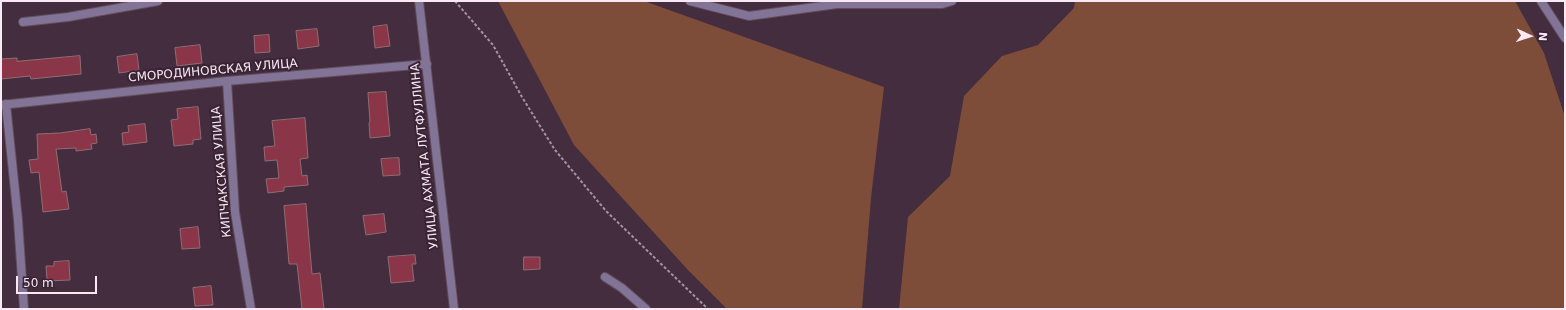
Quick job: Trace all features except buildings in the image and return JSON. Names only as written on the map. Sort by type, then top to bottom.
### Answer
[{"type":"street","points":[[23,22],[68,17],[158,1]]},
{"type":"street","name":"УЛИЦА АХМАТА ЛУТФУЛЛИНА","points":[[419,1],[454,309]]},
{"type":"street","points":[[690,1],[749,16],[837,4],[942,4],[952,1]]},
{"type":"street","points":[[1541,1],[1565,38]]},
{"type":"street","name":"СМОРОДИНОВСКАЯ УЛИЦА","points":[[3,104],[227,81],[427,64]]},
{"type":"street","name":"КИПЧАКСКАЯ УЛИЦА","points":[[227,81],[235,212],[251,309]]},
{"type":"street","points":[[3,104],[18,220],[24,309]]},
{"type":"street","points":[[605,277],[622,288],[646,309]]},
{"type":"path","points":[[454,1],[493,45],[522,97],[555,150],[606,210],[708,309]]},
{"type":"shaded area","points":[[498,1],[644,1],[884,87],[871,198],[862,309],[727,309],[688,270],[574,145]]},
{"type":"shaded area","points":[[1075,1],[1515,1],[1544,53],[1565,117],[1565,309],[899,309],[908,217],[950,176],[964,96],[1002,56],[1038,45],[1074,8]]}]
